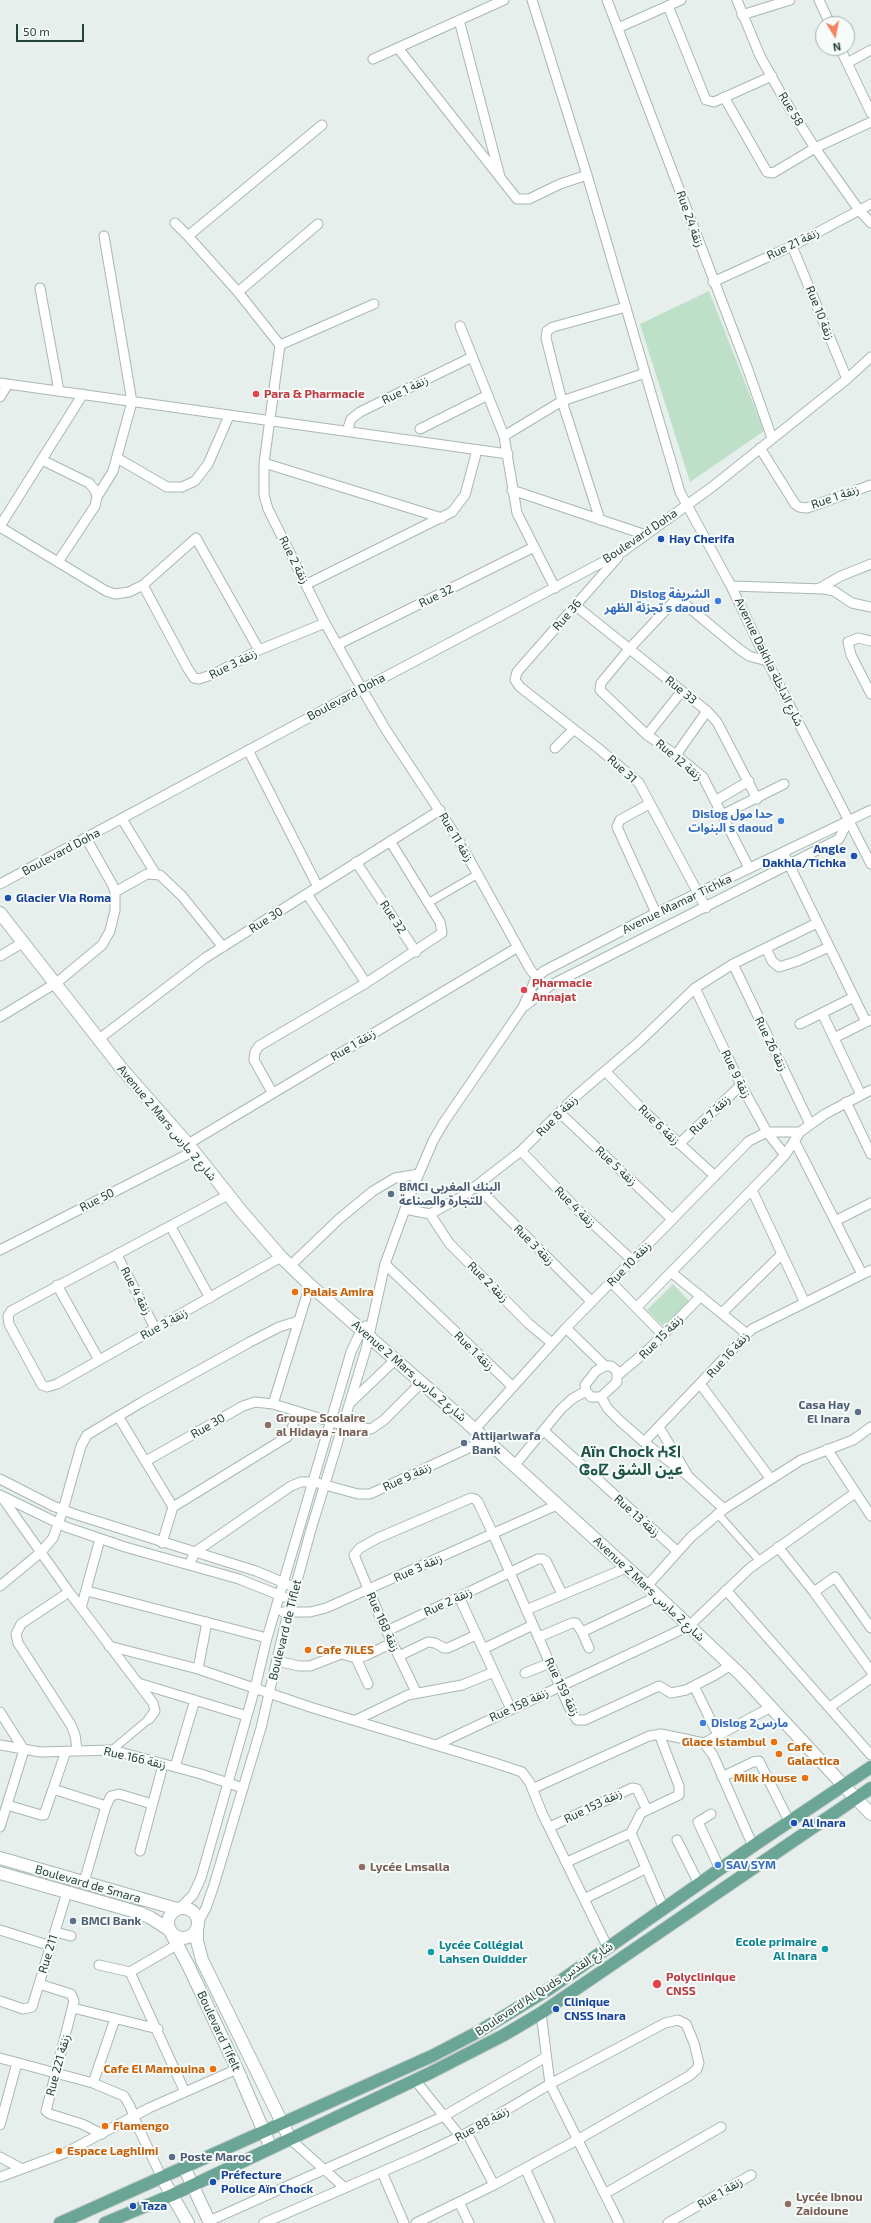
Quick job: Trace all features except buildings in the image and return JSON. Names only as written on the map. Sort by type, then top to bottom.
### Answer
[{"type":"main road","name":"Boulevard Al Quds شارع القدس","points":[[60,2223],[432,2056],[478,2032],[534,1998],[753,1846],[871,1767]]},
{"type":"main road","name":"Boulevard Al Quds شارع القدس","points":[[105,2223],[172,2195],[474,2052],[541,2013],[871,1788]]},
{"type":"street","points":[[372,59],[504,0]]},
{"type":"street","name":"Avenue Dakhla شارع الداخلة","points":[[532,0],[587,175],[680,492],[731,586],[767,661],[871,864]]},
{"type":"street","name":"Rue 24 زنقة","points":[[607,0],[713,282],[747,367],[772,438]]},
{"type":"street","points":[[618,28],[681,0]]},
{"type":"street","name":"Rue 58","points":[[737,0],[760,56],[815,148],[859,210]]},
{"type":"street","points":[[742,15],[790,0]]},
{"type":"street","points":[[819,0],[826,16]]},
{"type":"street","points":[[668,6],[704,98],[712,102],[772,76]]},
{"type":"street","points":[[459,20],[501,182]]},
{"type":"street","points":[[398,48],[513,197],[524,201],[560,184],[587,175]]},
{"type":"street","points":[[847,63],[871,50]]},
{"type":"street","points":[[844,56],[871,113]]},
{"type":"street","points":[[724,97],[766,172],[773,173],[815,148],[871,122]]},
{"type":"street","points":[[188,236],[322,125]]},
{"type":"street","name":"Rue 21 زنقة","points":[[713,282],[792,246],[871,204]]},
{"type":"street","points":[[859,210],[871,223]]},
{"type":"street","points":[[175,223],[238,292],[280,345],[374,304]]},
{"type":"street","points":[[238,292],[318,224]]},
{"type":"street","points":[[58,562],[95,506],[98,497],[113,471],[132,402],[104,236]]},
{"type":"street","name":"Rue 10 زنقة","points":[[792,246],[847,379]]},
{"type":"street","points":[[40,288],[59,391]]},
{"type":"street","points":[[600,520],[562,400],[546,338],[547,331],[553,327],[626,307]]},
{"type":"street","points":[[460,326],[504,436],[517,513],[555,588]]},
{"type":"street","name":"Rue 2 زنقة","points":[[280,345],[264,463],[264,495],[268,509],[325,622],[362,689]]},
{"type":"street","name":"Boulevard Doha","points":[[0,884],[362,689],[622,552],[687,505],[760,448],[847,379],[871,356]]},
{"type":"street","name":"Rue 1 زنقة","points":[[347,431],[351,420],[360,412],[472,358]]},
{"type":"street","points":[[504,436],[562,400],[645,373]]},
{"type":"street","points":[[0,397],[4,384],[508,454]]},
{"type":"street","points":[[83,394],[0,527],[106,591],[122,594],[143,585],[196,538],[259,650]]},
{"type":"street","points":[[420,429],[488,395]]},
{"type":"street","points":[[117,458],[167,487],[182,487],[195,481],[208,464],[229,416]]},
{"type":"street","name":"Rue 1 زنقة","points":[[760,448],[795,504],[799,507],[808,508],[871,485]]},
{"type":"street","points":[[307,584],[452,512],[465,495],[477,450]]},
{"type":"street","points":[[42,460],[89,483],[95,490],[98,497]]},
{"type":"street","points":[[264,463],[442,518]]},
{"type":"street","points":[[512,490],[646,535]]},
{"type":"street","name":"Rue 32","points":[[337,645],[534,547]]},
{"type":"street","name":"Rue 36","points":[[515,680],[517,672],[622,552]]},
{"type":"street","points":[[818,589],[841,576],[871,564]]},
{"type":"street","name":"Rue 3 زنقة","points":[[143,585],[194,678],[206,678],[259,650],[325,622]]},
{"type":"street","points":[[731,586],[818,589],[834,591],[852,603],[871,607]]},
{"type":"street","points":[[630,648],[676,599],[680,600],[749,656],[767,661]]},
{"type":"street","name":"Rue 33","points":[[576,606],[630,648],[681,692],[708,711],[717,722],[757,799]]},
{"type":"street","points":[[871,641],[858,638],[848,642],[851,655],[871,694]]},
{"type":"street","name":"Rue 12 زنقة","points":[[630,648],[601,683],[600,690],[647,735],[703,776],[749,868]]},
{"type":"street","name":"Rue 31","points":[[515,680],[520,687],[573,730],[598,748],[634,779],[706,908]]},
{"type":"street","name":"Rue 11 زنقة","points":[[362,689],[386,730],[440,810],[478,874],[518,948],[536,978],[545,989]]},
{"type":"street","points":[[647,735],[681,692]]},
{"type":"street","points":[[676,755],[708,711]]},
{"type":"street","points":[[555,748],[573,730]]},
{"type":"street","points":[[248,750],[318,887]]},
{"type":"street","points":[[715,801],[749,781]]},
{"type":"street","points":[[722,815],[757,799],[784,784]]},
{"type":"street","points":[[649,804],[620,820],[617,827],[656,913]]},
{"type":"street","name":"Rue 30","points":[[99,1039],[177,979],[223,947],[440,810]]},
{"type":"street","name":"Avenue Mamar Tichka","points":[[367,1330],[385,1264],[433,1141],[449,1114],[523,1008],[536,978],[552,966],[656,913],[849,819],[871,810]]},
{"type":"street","points":[[122,819],[155,873],[168,881],[182,896],[223,947]]},
{"type":"street","name":"Avenue Mamar Tichka","points":[[523,1008],[545,989],[839,839],[849,819]]},
{"type":"street","points":[[0,1017],[58,982],[95,952],[106,940],[115,910],[115,892],[86,838]]},
{"type":"street","points":[[272,1092],[254,1060],[257,1048],[416,952],[438,937],[442,930],[441,924],[390,841]]},
{"type":"street","points":[[783,852],[854,997],[868,1021],[834,1038]]},
{"type":"street","name":"Rue 32","points":[[356,862],[416,952]]},
{"type":"street","points":[[115,892],[147,874],[155,873]]},
{"type":"street","points":[[428,903],[478,874]]},
{"type":"street","points":[[307,894],[366,983]]},
{"type":"street","name":"Avenue 2 Mars شارع 2 مارس","points":[[0,913],[58,982],[122,1069],[191,1147],[228,1195],[281,1257],[310,1285],[367,1330],[395,1360],[475,1429],[626,1568],[648,1586],[730,1664],[871,1814]]},
{"type":"street","name":"Rue 8 زنقة","points":[[430,1214],[476,1186],[521,1151],[695,988],[733,964],[817,923]]},
{"type":"street","points":[[0,956],[24,942]]},
{"type":"street","points":[[766,948],[772,961],[779,967],[798,961],[829,947]]},
{"type":"street","name":"Rue 1 زنقة","points":[[191,1147],[272,1092],[518,948]]},
{"type":"street","name":"Rue 26 زنقة","points":[[733,964],[810,1124]]},
{"type":"street","name":"Rue 9 زنقة","points":[[695,988],[741,1085],[766,1132],[785,1155]]},
{"type":"street","points":[[800,1024],[854,997]]},
{"type":"street","points":[[822,1013],[861,1095]]},
{"type":"street","name":"Rue 6 زنقة","points":[[605,1071],[679,1144],[715,1176]]},
{"type":"street","name":"Rue 7 زنقة","points":[[679,1144],[741,1085]]},
{"type":"street","points":[[637,1307],[672,1273],[785,1155],[795,1142],[800,1132],[810,1124],[846,1102],[871,1090]]},
{"type":"street","points":[[846,1102],[871,1154]]},
{"type":"street","name":"Rue 5 زنقة","points":[[560,1113],[672,1219]]},
{"type":"street","name":"Rue 10 زنقة","points":[[475,1429],[566,1328],[749,1141],[766,1132],[800,1132]]},
{"type":"street","points":[[795,1142],[862,1274]]},
{"type":"street","name":"Rue 50","points":[[0,1250],[191,1147]]},
{"type":"street","name":"Rue 4 زنقة","points":[[521,1151],[578,1210],[632,1260]]},
{"type":"street","points":[[290,1266],[339,1219],[373,1190],[395,1178],[419,1174]]},
{"type":"street","name":"Rue 3 زنقة","points":[[476,1186],[592,1302]]},
{"type":"street","points":[[752,1190],[805,1303]]},
{"type":"street","points":[[99,1360],[57,1285],[171,1227],[228,1195]]},
{"type":"street","points":[[835,1221],[871,1203]]},
{"type":"street","points":[[406,1209],[430,1214]]},
{"type":"street","name":"Rue 2 زنقة","points":[[430,1214],[440,1231],[455,1250],[529,1324],[552,1343]]},
{"type":"street","points":[[171,1227],[210,1298]]},
{"type":"street","points":[[722,1313],[782,1254]]},
{"type":"street","name":"Rue 4 زنقة","points":[[116,1255],[155,1328]]},
{"type":"street","name":"Rue 3 زنقة","points":[[57,1285],[21,1304],[11,1311],[8,1316],[13,1331],[45,1386],[57,1384],[281,1257]]},
{"type":"street","name":"Rue 1 زنقة","points":[[385,1264],[513,1387]]},
{"type":"street","name":"Rue 16 زنقة","points":[[644,1442],[701,1385],[747,1334],[763,1323],[871,1270]]},
{"type":"street","points":[[672,1273],[747,1334]]},
{"type":"street","points":[[611,1282],[663,1335]]},
{"type":"street","points":[[273,1404],[310,1285]]},
{"type":"street","name":"Rue 15 زنقة","points":[[601,1397],[617,1382],[618,1375],[663,1335],[701,1296]]},
{"type":"street","points":[[0,1586],[40,1553],[53,1538],[63,1510],[83,1440],[90,1433],[256,1338],[298,1320]]},
{"type":"street","points":[[566,1328],[605,1366],[614,1368],[618,1375]]},
{"type":"street","name":"Boulevard de Tiflet","points":[[197,1926],[208,1903],[270,1694],[288,1612],[324,1484],[349,1404],[367,1330]]},
{"type":"street","name":"Boulevard de Tiflet","points":[[178,1909],[193,1895],[197,1888],[255,1689],[267,1638],[351,1352],[367,1330]]},
{"type":"street","points":[[349,1404],[395,1360]]},
{"type":"street","points":[[514,1466],[567,1403],[586,1391],[588,1381],[605,1366]]},
{"type":"street","name":"Rue 30","points":[[146,1461],[246,1405],[260,1402],[273,1404],[342,1425],[366,1430],[374,1428],[421,1383]]},
{"type":"street","points":[[701,1385],[770,1478]]},
{"type":"street","points":[[586,1391],[591,1397],[601,1397],[611,1412],[644,1442],[688,1476],[720,1511],[759,1560]]},
{"type":"street","points":[[162,1543],[173,1507],[285,1438],[292,1429],[297,1411]]},
{"type":"street","points":[[118,1416],[173,1507]]},
{"type":"street","points":[[659,1427],[688,1476]]},
{"type":"street","points":[[648,1586],[677,1552],[720,1511],[770,1478],[801,1460],[853,1440],[871,1427]]},
{"type":"street","name":"Rue 13 زنقة","points":[[544,1431],[677,1552]]},
{"type":"street","name":"Rue 9 زنقة","points":[[195,1552],[291,1486],[300,1482],[314,1482],[358,1494],[370,1494],[486,1440]]},
{"type":"street","points":[[827,1449],[871,1516]]},
{"type":"street","points":[[0,1479],[63,1510],[162,1543],[256,1571],[295,1588]]},
{"type":"street","name":"Rue 158 زنقة","points":[[436,1745],[689,1626],[759,1560],[855,1493]]},
{"type":"street","points":[[0,1495],[58,1524],[100,1539],[240,1578],[291,1601]]},
{"type":"street","points":[[0,1495],[68,1592],[154,1706],[155,1711],[149,1719],[112,1750]]},
{"type":"street","name":"Rue 159 زنقة","points":[[356,1551],[378,1538],[465,1500],[475,1499],[494,1534],[573,1715],[579,1721],[654,1688],[662,1686],[672,1693],[694,1686],[730,1664]]},
{"type":"street","name":"Rue 3 زنقة","points":[[275,1611],[318,1611],[369,1590],[557,1505]]},
{"type":"street","points":[[81,1608],[87,1591],[100,1539]]},
{"type":"street","points":[[778,1547],[814,1592],[871,1671]]},
{"type":"street","name":"Rue 168 زنقة","points":[[356,1551],[354,1559],[416,1692]]},
{"type":"street","points":[[189,1565],[195,1552]]},
{"type":"street","name":"Rue 2 زنقة","points":[[387,1631],[510,1572],[543,1559],[562,1594]]},
{"type":"street","points":[[526,1610],[626,1568]]},
{"type":"street","points":[[814,1592],[835,1577],[871,1628]]},
{"type":"street","points":[[726,1590],[871,1755]]},
{"type":"street","points":[[87,1591],[267,1638]]},
{"type":"street","points":[[68,1592],[21,1624],[16,1634],[23,1652],[72,1725],[76,1735],[77,1749]]},
{"type":"street","points":[[582,1632],[658,1596]]},
{"type":"street","points":[[458,1597],[511,1709]]},
{"type":"street","points":[[198,1669],[207,1622]]},
{"type":"street","points":[[539,1637],[572,1623],[576,1624],[582,1632],[589,1648]]},
{"type":"street","points":[[483,1649],[533,1625]]},
{"type":"street","points":[[399,1656],[428,1642],[435,1642],[444,1648],[448,1648],[476,1635]]},
{"type":"street","points":[[278,1661],[305,1666],[341,1654],[356,1658],[371,1653],[392,1642]]},
{"type":"street","points":[[109,1646],[198,1669],[270,1694],[518,1771],[527,1778],[608,1948]]},
{"type":"street","points":[[356,1658],[368,1684]]},
{"type":"street","points":[[525,1673],[550,1663]]},
{"type":"street","points":[[356,1720],[416,1692],[462,1685],[494,1672]]},
{"type":"street","points":[[830,1707],[871,1678]]},
{"type":"street","points":[[138,1683],[247,1716]]},
{"type":"street","points":[[694,1686],[718,1736]]},
{"type":"street","points":[[175,1768],[195,1700]]},
{"type":"street","points":[[532,1789],[649,1736],[659,1734],[704,1743],[771,1707]]},
{"type":"street","points":[[0,1712],[24,1750],[0,1828]]},
{"type":"street","points":[[567,1862],[631,1833],[637,1819],[647,1810],[676,1797],[680,1791],[659,1734]]},
{"type":"street","points":[[704,1743],[713,1755],[753,1846]]},
{"type":"street","name":"Rue 166 زنقة","points":[[0,1745],[40,1752],[77,1749],[112,1750],[227,1782],[243,1788]]},
{"type":"street","points":[[7,1805],[43,1815],[66,1751]]},
{"type":"street","points":[[722,1777],[753,1762],[759,1762],[790,1821]]},
{"type":"street","points":[[140,1851],[163,1764]]},
{"type":"street","name":"Rue 153 زنقة","points":[[550,1827],[632,1788],[638,1791],[647,1810]]},
{"type":"street","points":[[53,1789],[106,1806]]},
{"type":"street","points":[[84,1882],[109,1798],[115,1794],[152,1804]]},
{"type":"street","points":[[711,1814],[698,1822],[720,1869]]},
{"type":"street","points":[[631,1833],[645,1869],[664,1909]]},
{"type":"street","points":[[676,1840],[699,1884]]},
{"type":"street","name":"Boulevard de Smara","points":[[0,1858],[178,1909]]},
{"type":"street","points":[[584,1900],[645,1869]]},
{"type":"street","name":"Boulevard de Smara","points":[[0,1873],[140,1913],[151,1918],[174,1936]]},
{"type":"street","name":"Rue 211","points":[[0,2001],[23,2009],[32,2007],[67,1892]]},
{"type":"street","points":[[130,1972],[174,1936],[192,1935],[197,1926],[192,1911],[178,1909],[168,1917],[174,1936]]},
{"type":"street","name":"Boulevard Tifelt","points":[[197,1926],[198,1944],[202,1960],[281,2124]]},
{"type":"street","points":[[0,1930],[51,1946]]},
{"type":"street","points":[[55,1932],[71,1936]]},
{"type":"street","name":"Boulevard Tifelt","points":[[174,1936],[237,2069],[264,2131]]},
{"type":"street","points":[[99,1965],[130,1972]]},
{"type":"street","points":[[130,1972],[158,2029],[185,2092]]},
{"type":"street","points":[[39,1984],[71,1994],[74,1998],[72,2008],[158,2029]]},
{"type":"street","name":"Rue 221 زنقة","points":[[72,2008],[56,2074],[46,2107],[47,2113],[82,2124],[102,2134]]},
{"type":"street","points":[[541,2013],[550,2084],[577,2140],[606,2193],[619,2223]]},
{"type":"street","points":[[92,2083],[115,2019]]},
{"type":"street","name":"Rue 88 زنقة","points":[[264,2223],[464,2135],[550,2084],[670,2021],[681,2020],[689,2030],[698,2059],[699,2066],[697,2069],[577,2140]]},
{"type":"street","points":[[184,2167],[210,2222],[324,2169],[444,2116],[546,2057]]},
{"type":"street","points":[[0,2058],[92,2083],[124,2096],[162,2176],[188,2223]]},
{"type":"street","points":[[0,2125],[1,2114],[17,2063]]},
{"type":"street","points":[[0,2177],[65,2153],[133,2116],[237,2069]]},
{"type":"street","points":[[415,2080],[444,2116],[464,2135],[494,2185]]},
{"type":"street","points":[[281,2124],[290,2139],[345,2188]]},
{"type":"street","points":[[606,2193],[722,2127]]},
{"type":"street","points":[[264,2131],[271,2148]]},
{"type":"street","points":[[416,2223],[494,2185],[577,2140]]},
{"type":"street","points":[[0,2157],[22,2169]]},
{"type":"street","points":[[525,2168],[550,2223]]},
{"type":"street","points":[[382,2172],[404,2223]]},
{"type":"street","name":"Rue 1 زنقة","points":[[668,2223],[750,2175]]},
{"type":"street","points":[[459,2202],[469,2223]]},
{"type":"green space","points":[[709,291],[764,431],[690,482],[640,324]]},
{"type":"green space","points":[[673,1284],[689,1301],[664,1327],[647,1310]]},
{"type":"place","name":"Para & Pharmacie","points":[[256,394]]},
{"type":"place","name":"Hay Cherifa","points":[[661,539]]},
{"type":"place","name":"Dislog الشريفة تجزئة الظهر s daoud","points":[[718,601]]},
{"type":"place","name":"Dislog حدا مول البنوات s daoud","points":[[781,821]]},
{"type":"place","name":"Angle Dakhla/Tichka","points":[[854,856]]},
{"type":"place","name":"Glacier Via Roma","points":[[8,898]]},
{"type":"place","name":"Pharmacie Annajat","points":[[524,990]]},
{"type":"place","name":"BMCI البنك المغربي للتجارة والصناعة","points":[[391,1194]]},
{"type":"place","name":"Palais Amira","points":[[295,1292]]},
{"type":"place","name":"Casa Hay El Inara","points":[[858,1412]]},
{"type":"place","name":"Groupe Scolaire al Hidaya - Inara","points":[[268,1425]]},
{"type":"place","name":"Attijarlwafa Bank","points":[[464,1443]]},
{"type":"place","name":"Cafe 7iLES","points":[[308,1650]]},
{"type":"place","name":"Dislog 2مارس","points":[[703,1723]]},
{"type":"place","name":"Glace Istambul","points":[[774,1742]]},
{"type":"place","name":"Cafe Galactica","points":[[779,1754]]},
{"type":"place","name":"Milk House","points":[[805,1778]]},
{"type":"place","name":"Al Inara","points":[[794,1823]]},
{"type":"place","name":"SAV SYM","points":[[718,1865]]},
{"type":"place","name":"Lycée Lmsalla","points":[[362,1867]]},
{"type":"place","name":"BMCI Bank","points":[[73,1921]]},
{"type":"place","name":"Ecole primaire Al Inara","points":[[825,1949]]},
{"type":"place","name":"Lycée Collégial Lahsen Ouidder","points":[[431,1952]]},
{"type":"place","name":"Polyclinique CNSS","points":[[657,1984]]},
{"type":"place","name":"Clinique CNSS Inara","points":[[556,2009]]},
{"type":"place","name":"Cafe El Mamouina","points":[[213,2069]]},
{"type":"place","name":"Flamengo","points":[[105,2126]]},
{"type":"place","name":"Espace Laghlimi","points":[[59,2151]]},
{"type":"place","name":"Poste Maroc","points":[[172,2157]]},
{"type":"place","name":"Préfecture Police Aïn Chock","points":[[213,2182]]},
{"type":"place","name":"Lycée Ibnou Zaidoune","points":[[788,2204]]},
{"type":"place","name":"Taza","points":[[133,2206]]},
{"type":"district","name":"Aïn Chock ⵄⵉⵏ ⵛⴰⵇ عين الشق","points":[[631,1461]]}]
